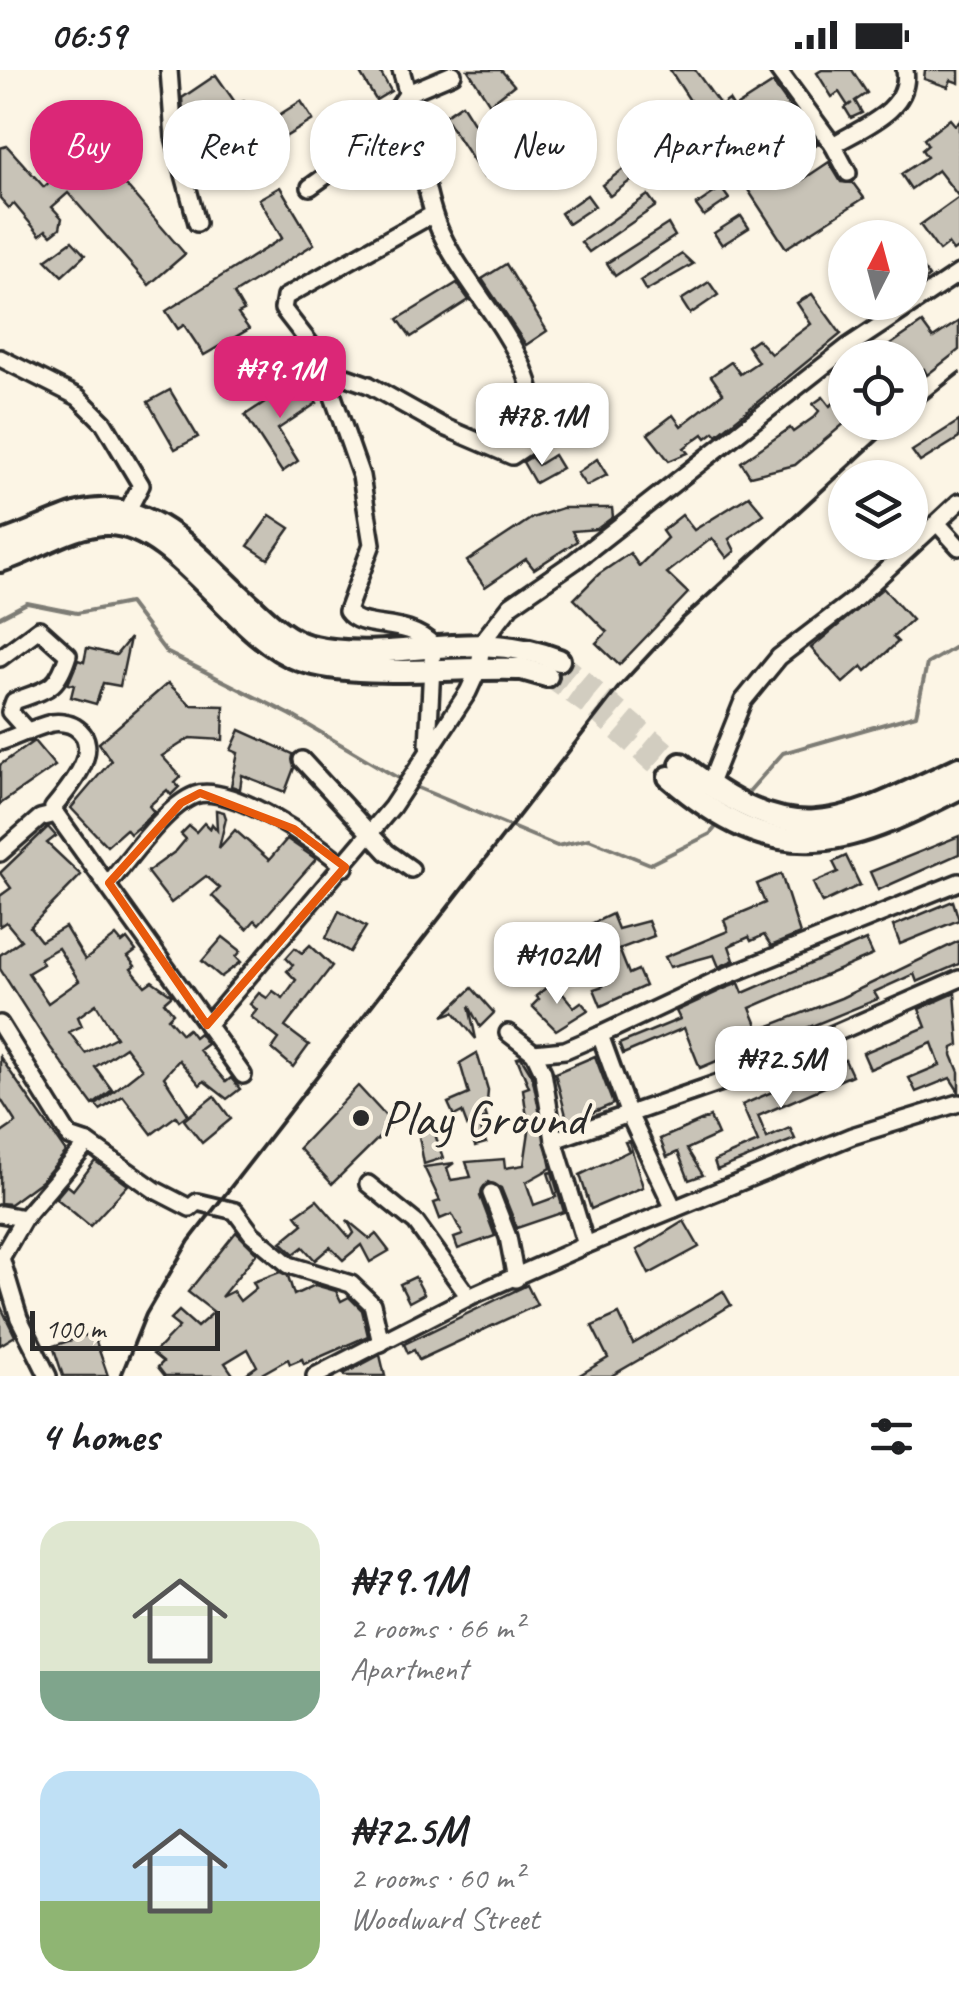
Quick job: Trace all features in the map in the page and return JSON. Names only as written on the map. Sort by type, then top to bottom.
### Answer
[{"type":"main road","points":[[0,543],[79,513],[127,512],[176,536],[276,628],[298,642],[354,652],[482,642],[554,668],[322,667],[286,654],[166,550],[122,526],[109,524],[80,530],[0,561]]},
{"type":"main road","points":[[959,768],[894,799],[830,822],[786,822],[730,810],[710,786],[675,771],[730,810],[780,841],[813,844],[873,827],[959,788]]},
{"type":"street","points":[[169,70],[174,137],[197,223]]},
{"type":"street","points":[[400,70],[433,214],[523,365],[536,410],[527,446],[512,456],[369,385],[332,372],[283,310],[284,299],[433,214]]},
{"type":"street","points":[[778,70],[833,145],[848,173]]},
{"type":"street","points":[[833,145],[899,101],[906,86],[905,70]]},
{"type":"street","points":[[403,100],[408,93],[453,74]]},
{"type":"street","points":[[207,1025],[345,868],[392,807],[479,668],[482,642],[511,605],[576,562],[849,346],[959,273]]},
{"type":"street","points":[[0,358],[78,397],[104,423],[141,486],[127,512]]},
{"type":"street","points":[[332,372],[328,385],[361,476],[372,544],[347,611],[360,621],[410,627],[433,645],[428,746]]},
{"type":"street","points":[[710,786],[743,700],[778,657],[856,598],[959,502]]},
{"type":"street","points":[[938,524],[959,547]]},
{"type":"street","points":[[0,658],[39,629],[68,655],[60,680],[52,687],[14,701],[10,712],[28,732]]},
{"type":"street","points":[[0,742],[55,722],[73,726],[83,734],[88,750],[54,808],[56,814],[109,883],[242,1075]]},
{"type":"street","points":[[302,760],[370,834],[411,869]]},
{"type":"street","points":[[109,883],[181,803],[200,793],[217,795],[294,828],[345,868]]},
{"type":"street","points":[[0,853],[40,818],[56,814]]},
{"type":"street","points":[[534,1053],[551,1054],[600,1035],[721,978],[959,882]]},
{"type":"street","points":[[554,1140],[733,1078],[959,980]]},
{"type":"street","points":[[0,1024],[70,1137],[88,1143],[92,1150],[190,1208],[197,1202],[231,1209],[290,1265],[351,1284],[372,1304],[381,1343]]},
{"type":"street","points":[[508,1033],[534,1053],[543,1072],[554,1140],[586,1246]]},
{"type":"street","points":[[600,1035],[628,1112],[674,1210]]},
{"type":"street","points":[[315,1376],[469,1296],[586,1246],[852,1136],[959,1103]]},
{"type":"street","points":[[48,1376],[20,1318],[0,1258],[24,1218],[88,1143]]},
{"type":"street","points":[[368,1184],[416,1223],[469,1296]]},
{"type":"street","points":[[491,1192],[508,1237],[516,1279]]},
{"type":"street","points":[[0,1214],[24,1218]]},
{"type":"highlighted area","points":[[200,793],[294,829],[345,867],[207,1025],[109,883],[181,803]]},
{"type":"building","points":[[358,70],[379,70],[391,91],[376,100]]},
{"type":"building","points":[[468,70],[501,70],[514,85],[495,100],[487,100]]},
{"type":"building","points":[[670,70],[695,70],[717,100],[690,100]]},
{"type":"building","points":[[852,70],[867,93],[855,101],[862,113],[851,118],[839,92],[832,97],[817,73]]},
{"type":"building","points":[[925,70],[959,70],[959,83],[951,80],[948,87],[924,79]]},
{"type":"building","points":[[216,75],[234,100],[182,100]]},
{"type":"building","points":[[773,83],[785,100],[746,100]]},
{"type":"building","points":[[301,101],[310,122],[290,134],[290,108]]},
{"type":"building","points":[[462,104],[476,126],[476,165],[456,134],[456,108]]},
{"type":"building","points":[[950,119],[955,125],[959,121],[959,197],[938,170],[911,189],[901,174],[927,157],[922,150],[928,145],[924,139]]},
{"type":"building","points":[[7,146],[30,171],[30,190],[130,190],[185,254],[149,285],[68,193],[52,207],[62,218],[60,228],[51,235],[46,230],[40,235],[14,204],[9,208],[0,198],[0,148]]},
{"type":"building","points":[[829,162],[841,182],[853,183],[864,198],[786,248],[748,190],[816,190],[816,171]]},
{"type":"building","points":[[617,174],[618,190],[610,196],[602,185]]},
{"type":"building","points":[[282,190],[314,244],[234,294],[244,311],[238,314],[249,329],[204,355],[184,325],[178,329],[166,311],[282,238],[259,199]]},
{"type":"building","points":[[718,190],[729,199],[704,216],[696,205]]},
{"type":"building","points":[[587,195],[595,206],[568,224],[561,213]]},
{"type":"building","points":[[648,195],[656,206],[589,252],[581,242]]},
{"type":"building","points":[[959,197],[959,247],[953,251],[948,244],[939,251],[928,236],[927,220]]},
{"type":"building","points":[[741,216],[749,228],[722,245],[714,233]]},
{"type":"building","points":[[668,224],[675,236],[615,276],[607,263]]},
{"type":"building","points":[[72,241],[85,255],[62,276],[46,260]]},
{"type":"building","points":[[682,254],[693,264],[646,291],[640,281]]},
{"type":"building","points":[[506,264],[547,331],[526,345],[482,279]]},
{"type":"building","points":[[709,282],[718,295],[690,314],[681,300]]},
{"type":"building","points":[[457,283],[469,300],[411,337],[398,319]]},
{"type":"building","points":[[812,294],[841,334],[828,340],[828,345],[717,435],[714,432],[706,438],[703,434],[684,448],[688,453],[669,461],[648,434],[673,415],[681,426],[723,393],[711,376],[731,362],[740,374],[758,362],[747,346],[757,339],[771,354],[811,324],[797,303]]},
{"type":"building","points":[[959,321],[959,350],[928,374],[928,340],[897,340],[922,323],[933,338]]},
{"type":"building","points":[[300,379],[317,403],[278,429],[298,461],[282,472],[245,415]]},
{"type":"building","points":[[170,390],[198,437],[175,449],[148,402]]},
{"type":"building","points":[[823,397],[828,403],[828,437],[795,465],[750,476],[741,462],[790,428],[793,432],[814,417],[819,411],[813,404]]},
{"type":"building","points":[[959,421],[959,438],[923,460],[912,451]]},
{"type":"building","points":[[554,455],[562,468],[535,483],[523,462],[531,457],[538,465]]},
{"type":"building","points":[[597,459],[607,475],[586,486],[577,473]]},
{"type":"building","points":[[749,496],[764,514],[729,539],[735,551],[727,558],[712,538],[667,573],[688,593],[619,665],[596,643],[607,632],[574,599],[599,574],[630,553],[639,566],[667,538],[662,531],[682,515],[694,530]]},
{"type":"building","points":[[562,508],[612,508],[613,517],[597,529],[572,531],[577,541],[534,569],[526,559],[485,587],[467,561],[532,518]]},
{"type":"building","points":[[270,515],[290,528],[268,559],[248,546]]},
{"type":"building","points":[[883,588],[912,620],[893,637],[898,642],[866,671],[862,666],[843,683],[811,648]]},
{"type":"building","points":[[130,638],[120,686],[103,683],[96,704],[71,697],[74,685],[68,684],[78,660],[84,662],[87,648],[116,655]]},
{"type":"building","points":[[168,683],[191,705],[224,706],[223,740],[190,738],[162,756],[181,777],[175,783],[179,787],[171,795],[167,790],[149,806],[154,812],[130,834],[126,829],[107,846],[71,808],[111,761],[99,743]]},
{"type":"building","points":[[240,730],[293,754],[294,768],[285,792],[242,775],[240,789],[231,786],[238,753],[231,750]]},
{"type":"building","points":[[34,741],[55,766],[0,804],[0,765]]},
{"type":"building","points":[[216,810],[224,812],[226,818],[219,848],[235,830],[269,860],[287,839],[316,859],[259,924],[255,920],[247,929],[212,896],[220,888],[206,876],[171,903],[147,872],[176,851],[186,839],[181,834],[189,826],[196,832],[204,823],[210,829],[212,824],[217,830]]},
{"type":"building","points":[[48,827],[56,836],[47,843],[81,875],[30,927],[41,941],[65,927],[85,960],[116,936],[122,943],[127,939],[136,951],[128,957],[135,966],[131,969],[145,986],[152,981],[172,995],[164,1002],[173,1013],[168,1018],[182,1034],[188,1029],[194,1037],[199,1033],[207,1044],[199,1050],[226,1082],[231,1078],[240,1089],[227,1099],[204,1081],[200,1085],[179,1060],[164,1077],[188,1114],[179,1121],[176,1116],[152,1134],[123,1096],[100,1110],[96,1105],[142,1069],[125,1047],[95,1067],[112,1090],[93,1105],[0,969],[0,955],[21,940],[6,922],[0,926],[0,896],[11,888],[0,873]],"holes":[[[58,948],[79,981],[48,1003],[28,973],[43,964],[40,958]],[[96,1004],[116,1037],[85,1053],[69,1032],[82,1026],[78,1017]]]},
{"type":"building","points":[[959,836],[959,854],[878,890],[870,872]]},
{"type":"building","points":[[846,856],[860,885],[822,903],[813,883],[838,872],[833,862]]},
{"type":"building","points":[[781,874],[800,934],[771,946],[764,935],[751,941],[749,937],[729,946],[734,960],[719,967],[714,955],[670,967],[665,957],[728,931],[724,920],[765,903],[757,884]]},
{"type":"building","points":[[953,901],[959,920],[900,944],[893,926]]},
{"type":"building","points":[[339,911],[366,927],[350,952],[326,938]]},
{"type":"building","points":[[612,914],[618,929],[648,921],[654,936],[619,949],[629,974],[638,970],[645,986],[601,1006],[594,989],[603,986],[594,966],[565,982],[552,959],[581,943],[576,931]]},
{"type":"building","points":[[223,937],[241,951],[236,957],[241,962],[221,977],[202,961]]},
{"type":"building","points":[[866,940],[873,955],[750,1008],[759,1030],[841,998],[959,941],[959,964],[917,982],[914,974],[874,992],[878,999],[802,1030],[735,1065],[731,1055],[700,1068],[684,1028],[623,1054],[619,1044],[680,1019],[676,1011],[739,983],[743,993]]},
{"type":"building","points":[[310,945],[332,966],[285,1027],[309,1045],[293,1067],[272,1049],[279,1039],[251,1017],[257,1010],[250,1004],[259,993],[267,998],[273,991],[283,998],[296,980],[287,971],[293,965],[286,958],[295,948],[302,953]]},
{"type":"building","points":[[553,982],[574,1007],[581,1002],[588,1010],[556,1030],[532,1006],[539,999],[536,996]]},
{"type":"building","points":[[472,988],[494,1013],[480,1027],[469,1006],[476,1039],[454,1012],[443,1016]]},
{"type":"building","points":[[955,993],[959,1045],[953,1048],[952,1055],[959,1072],[959,1092],[950,1078],[916,1092],[909,1078],[940,1065],[932,1043],[870,1069],[863,1053],[926,1027],[919,1009]]},
{"type":"building","points":[[477,1053],[488,1090],[487,1102],[482,1103],[487,1118],[478,1121],[486,1143],[475,1146],[462,1112],[454,1116],[448,1103],[469,1094],[460,1063]]},
{"type":"building","points":[[595,1056],[613,1104],[568,1123],[555,1073]]},
{"type":"building","points":[[0,1057],[66,1152],[41,1181],[10,1204],[0,1203],[0,1134],[16,1123],[0,1098]]},
{"type":"building","points":[[521,1057],[532,1075],[551,1168],[526,1182],[534,1205],[556,1197],[548,1173],[552,1172],[564,1212],[517,1228],[501,1188],[488,1182],[480,1196],[495,1236],[458,1249],[454,1238],[463,1235],[452,1214],[440,1219],[434,1203],[440,1201],[424,1167],[454,1163],[447,1168],[451,1180],[471,1177],[466,1162],[504,1159],[505,1168],[524,1165],[531,1118],[527,1118],[523,1089],[529,1087],[517,1058]]},
{"type":"building","points":[[845,1060],[852,1075],[758,1116],[767,1138],[790,1128],[795,1139],[717,1170],[714,1161],[758,1142],[742,1105]]},
{"type":"building","points":[[358,1086],[393,1124],[332,1184],[299,1148]]},
{"type":"building","points":[[214,1096],[231,1119],[202,1143],[184,1120]]},
{"type":"building","points":[[710,1117],[718,1135],[687,1149],[703,1175],[689,1180],[678,1152],[667,1157],[660,1139]]},
{"type":"building","points":[[432,1125],[443,1158],[424,1164],[418,1131]]},
{"type":"building","points":[[629,1141],[643,1187],[591,1209],[580,1175],[629,1151],[625,1142]]},
{"type":"building","points":[[95,1161],[128,1185],[90,1226],[56,1198],[67,1185],[73,1190]]},
{"type":"building","points":[[317,1200],[350,1238],[354,1233],[347,1220],[370,1239],[376,1234],[389,1251],[370,1262],[361,1245],[343,1260],[330,1247],[315,1260],[303,1247],[294,1254],[281,1242],[303,1224],[296,1215]]},
{"type":"building","points":[[684,1221],[699,1247],[649,1274],[637,1250]]},
{"type":"building","points":[[236,1232],[257,1253],[221,1297],[233,1291],[240,1301],[256,1288],[253,1282],[280,1272],[288,1276],[294,1295],[315,1285],[336,1291],[341,1301],[349,1297],[362,1310],[368,1336],[304,1364],[302,1359],[290,1364],[288,1359],[258,1376],[243,1376],[257,1366],[248,1349],[225,1363],[234,1376],[165,1376],[158,1367],[163,1362],[153,1354],[179,1327],[170,1320],[179,1311],[197,1327],[214,1312],[188,1292]]},
{"type":"building","points":[[415,1277],[424,1294],[409,1302],[400,1284]]},
{"type":"building","points":[[527,1285],[537,1305],[419,1360],[414,1350],[408,1353],[404,1344]]},
{"type":"building","points":[[723,1291],[731,1305],[680,1336],[611,1376],[578,1376],[608,1358],[592,1326],[619,1314],[633,1344]]},
{"type":"building","points":[[0,1305],[15,1336],[0,1345]]},
{"type":"building","points":[[93,1333],[108,1376],[63,1376],[53,1346]]},
{"type":"building","points":[[380,1355],[385,1376],[345,1376],[344,1374]]},
{"type":"waterway","points":[[0,617],[27,603],[77,613],[129,603],[166,652],[291,715],[403,781]]},
{"type":"waterway","points":[[745,796],[783,753],[916,715],[927,664],[959,645]]},
{"type":"waterway","points":[[411,785],[557,846],[589,839],[650,864],[710,834],[721,821]]},
{"type":"tunnel","points":[[559,660],[681,764]]},
{"type":"tunnel","points":[[547,676],[593,709],[669,777]]},
{"type":"railway","points":[[928,398],[959,373]]},
{"type":"railway","points":[[121,1376],[146,1314],[189,1241],[618,688],[682,619],[877,440]]},
{"type":"place","name":"Play Ground","points":[[361,1118]]}]
